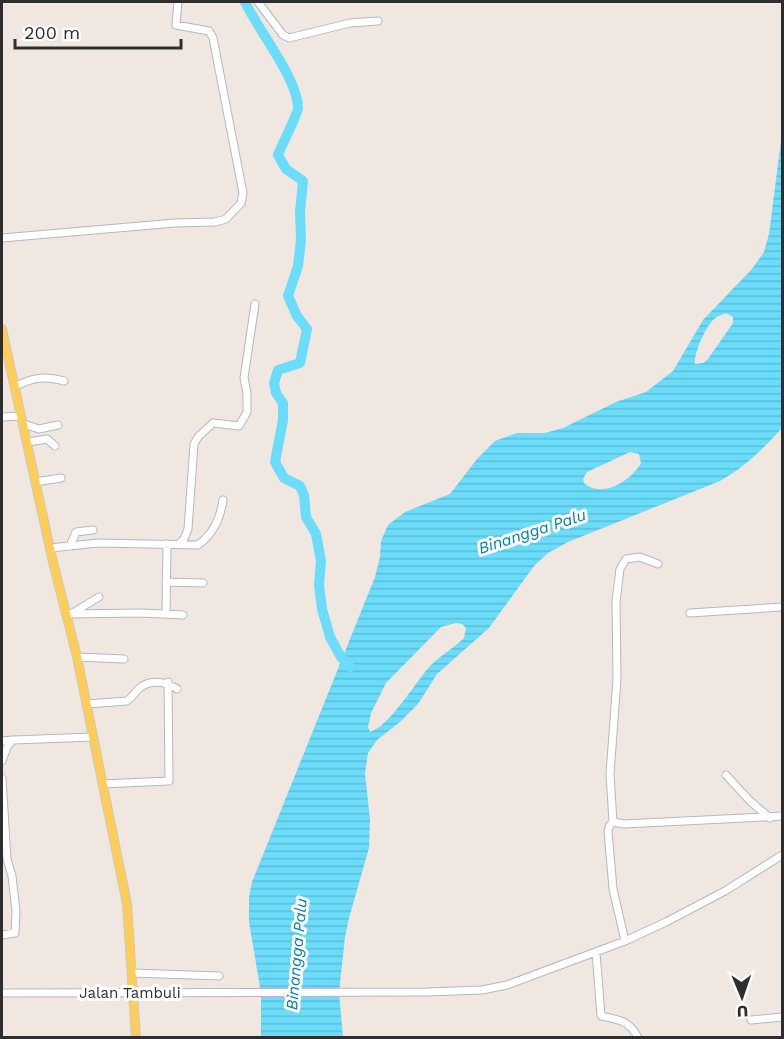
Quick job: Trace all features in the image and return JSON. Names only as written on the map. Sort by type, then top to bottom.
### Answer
[{"type":"main road","points":[[2,329],[50,548],[68,614],[127,904],[136,1038]]},
{"type":"street","points":[[2,238],[163,224],[215,222],[226,219],[241,203],[243,193],[213,38],[209,31],[176,26],[178,2]]},
{"type":"street","points":[[258,2],[283,35],[289,38],[350,23],[378,21]]},
{"type":"street","points":[[179,544],[188,529],[194,444],[213,423],[218,422],[235,428],[239,426],[247,412],[244,378],[255,304]]},
{"type":"street","points":[[15,387],[25,381],[43,377],[64,381]]},
{"type":"street","points":[[2,417],[22,420],[39,429],[58,425]]},
{"type":"street","points":[[28,442],[47,439],[55,446]]},
{"type":"street","points":[[35,482],[61,478]]},
{"type":"street","points":[[50,548],[98,543],[198,545],[220,519],[223,500]]},
{"type":"street","points":[[70,546],[76,532],[93,530]]},
{"type":"street","points":[[166,614],[167,544]]},
{"type":"street","points":[[624,940],[609,855],[608,831],[613,822],[610,774],[617,679],[616,602],[623,562],[636,556],[658,564]]},
{"type":"street","points":[[166,582],[203,583]]},
{"type":"street","points":[[68,614],[99,597]]},
{"type":"street","points":[[690,613],[783,608]]},
{"type":"street","points":[[68,614],[183,615]]},
{"type":"street","points":[[77,657],[124,658]]},
{"type":"street","points":[[86,704],[127,701],[144,685],[168,682],[177,689]]},
{"type":"street","points":[[102,784],[169,781],[168,682]]},
{"type":"street","points":[[2,741],[93,737]]},
{"type":"street","points":[[2,761],[7,747],[14,740]]},
{"type":"street","points":[[726,775],[750,801],[770,818]]},
{"type":"street","points":[[2,778],[8,859],[16,911],[15,933],[2,934]]},
{"type":"street","points":[[613,822],[624,824],[783,816]]},
{"type":"street","name":"Jalan Tambuli","points":[[2,993],[427,992],[490,989],[507,985],[624,940],[703,903],[783,855]]},
{"type":"street","points":[[596,952],[601,1016],[621,1020],[635,1030],[638,1038]]},
{"type":"street","points":[[132,973],[219,976]]},
{"type":"street","points":[[752,1020],[783,1017]]},
{"type":"water","name":"Binangga Palu","points":[[782,133],[782,428],[738,470],[720,481],[568,542],[548,553],[534,566],[489,628],[437,674],[418,704],[377,740],[368,753],[365,773],[370,820],[369,848],[345,937],[339,992],[343,1037],[261,1038],[261,993],[249,922],[249,897],[252,882],[375,577],[381,541],[388,525],[405,512],[450,494],[477,459],[495,441],[517,433],[545,433],[563,428],[616,402],[646,392],[673,371],[703,320],[752,269],[764,252],[769,234]],"holes":[[[726,313],[733,317],[733,323],[708,359],[703,363],[695,364],[698,348],[710,323]],[[630,452],[639,454],[641,463],[636,470],[616,486],[599,489],[591,487],[584,483],[583,479],[587,472]],[[456,623],[462,624],[466,628],[464,638],[431,665],[386,721],[370,732],[368,727],[371,713],[386,683],[441,627]]]},
{"type":"waterway","points":[[245,2],[292,83],[298,108],[278,155],[286,169],[303,181],[298,266],[288,296],[297,316],[307,329],[300,363],[278,370],[274,383],[276,393],[283,403],[283,420],[275,462],[284,478],[300,486],[304,495],[306,517],[316,534],[321,561],[319,585],[322,609],[330,637],[341,657],[350,667]]}]
